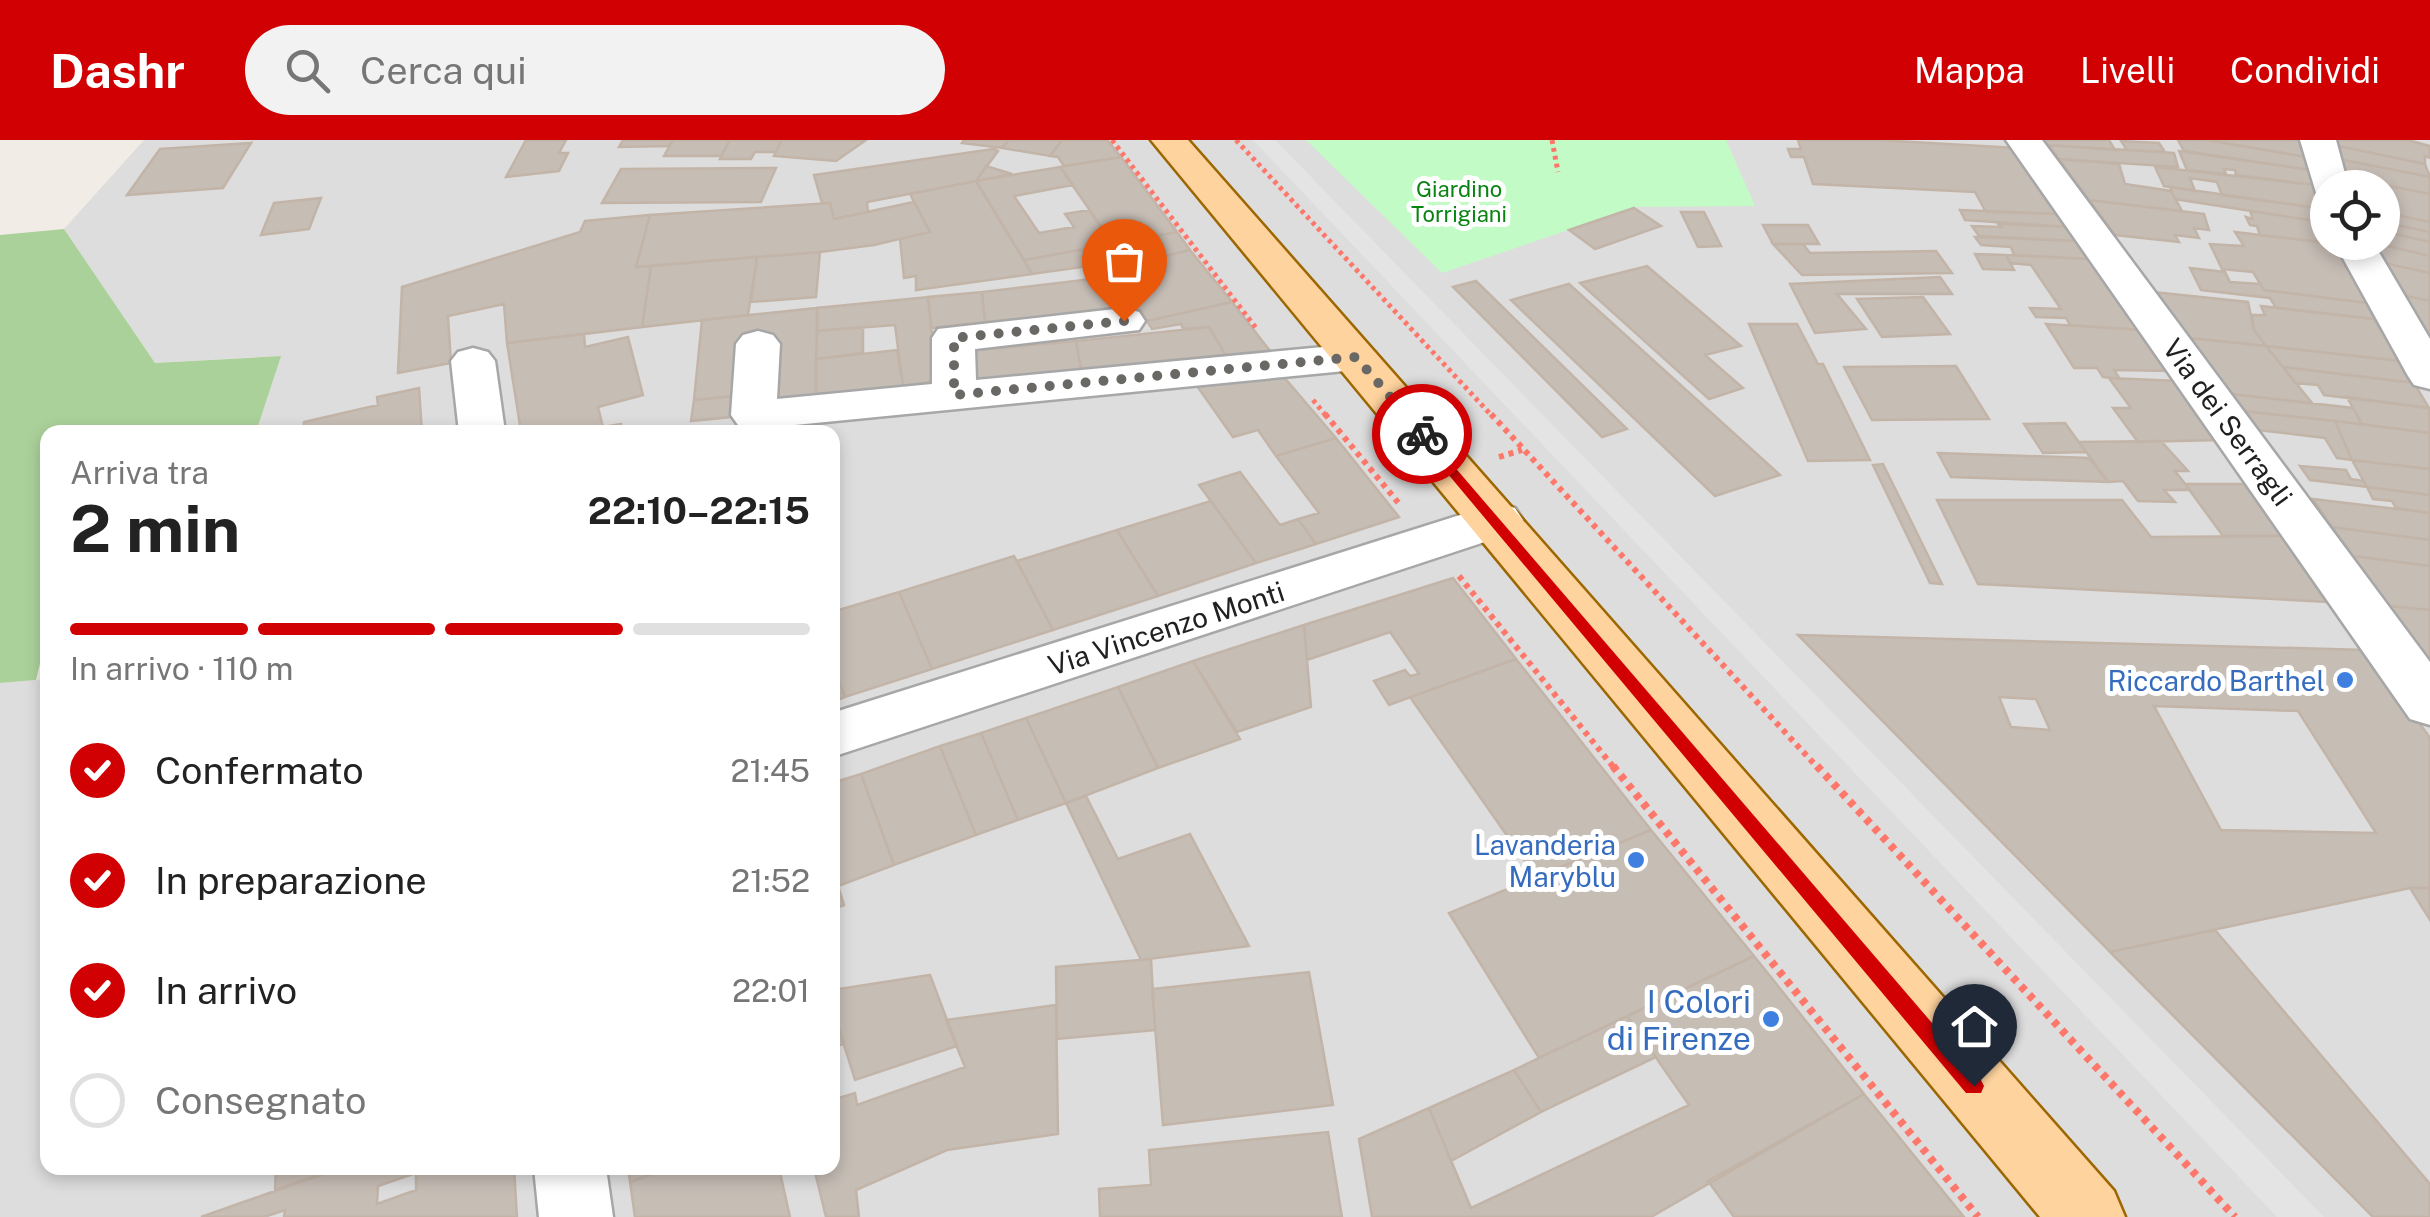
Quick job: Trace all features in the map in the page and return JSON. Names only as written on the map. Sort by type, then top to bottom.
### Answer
[{"type":"main road","points":[[1169,140],[1498,520],[1938,1046],[2088,1217]]},
{"type":"street","name":"Via dei Serragli","points":[[2024,140],[2430,704]]},
{"type":"street","points":[[2318,140],[2326,170]]},
{"type":"street","points":[[2363,260],[2430,376]]},
{"type":"street","points":[[954,395],[954,338],[1124,321]]},
{"type":"street","points":[[758,344],[754,415],[1356,357]]},
{"type":"street","points":[[473,361],[481,425]]},
{"type":"street","name":"Via Vincenzo Monti","points":[[840,732],[1498,520]]},
{"type":"street","points":[[571,1175],[576,1217]]},
{"type":"path","points":[[1236,140],[2236,1217]]},
{"type":"path","points":[[1552,140],[1558,172]]},
{"type":"path","points":[[1456,572],[1978,1217]]},
{"type":"shaded area","points":[[144,140],[2430,140],[2430,1217],[0,1217],[0,683],[40,680],[40,1175],[840,1175],[840,425],[258,425],[280,356],[155,363],[64,229]]},
{"type":"shaded area","points":[[1253,140],[1275,140],[2324,1217],[2277,1217]]},
{"type":"green space","name":"Giardino Torrigiani","points":[[1306,140],[1726,140],[1755,206],[1636,207],[1442,273]]},
{"type":"green space","points":[[64,229],[155,363],[281,356],[258,425],[40,425],[40,663],[36,680],[0,683],[0,235]]},
{"type":"building","points":[[526,140],[566,140],[559,153],[568,153],[559,171],[506,177]]},
{"type":"building","points":[[623,140],[673,140],[669,146],[619,147]]},
{"type":"building","points":[[673,140],[730,140],[721,156],[664,156]]},
{"type":"building","points":[[730,140],[782,140],[776,152],[755,152],[751,159],[720,159]]},
{"type":"building","points":[[782,140],[866,140],[836,161],[774,156]]},
{"type":"building","points":[[1009,140],[1002,148],[962,143]]},
{"type":"building","points":[[1009,140],[1062,140],[1050,156],[1002,148]]},
{"type":"building","points":[[1062,140],[1107,140],[1121,157],[1064,166],[1058,157],[1050,156]]},
{"type":"building","points":[[1798,140],[2016,148],[2059,214],[1986,212],[1975,192],[1813,184],[1804,157],[1791,157],[1788,149],[1801,149]]},
{"type":"building","points":[[2044,140],[2109,140],[2115,150],[2048,145]]},
{"type":"building","points":[[2178,140],[2206,140],[2306,157],[2311,170],[2184,151]]},
{"type":"building","points":[[2206,140],[2303,140],[2306,157],[2261,149]]},
{"type":"building","points":[[2329,140],[2408,140],[2430,146],[2430,158],[2425,156],[2425,164],[2329,144]]},
{"type":"building","points":[[2121,141],[2159,143],[2165,152],[2127,150]]},
{"type":"building","points":[[251,143],[223,188],[127,195],[160,149]]},
{"type":"building","points":[[2329,144],[2425,164],[2430,177],[2400,170],[2329,157]]},
{"type":"building","points":[[2048,145],[2174,153],[2178,167],[2059,159]]},
{"type":"building","points":[[998,151],[976,181],[867,202],[868,212],[834,219],[830,203],[822,203],[814,175]]},
{"type":"building","points":[[2179,151],[2311,170],[2310,184],[2236,175],[2235,170],[2224,169],[2226,174],[2187,170]]},
{"type":"building","points":[[1121,157],[1177,232],[1113,244],[1060,167]]},
{"type":"building","points":[[2329,157],[2395,170],[2333,170]]},
{"type":"building","points":[[2059,159],[2119,164],[2125,184],[2171,191],[2182,211],[2089,200]]},
{"type":"building","points":[[986,166],[1012,174],[976,181]]},
{"type":"building","points":[[1060,167],[1073,185],[1014,196],[1039,233],[1074,227],[1065,214],[1089,210],[1113,244],[1024,260],[976,181]]},
{"type":"building","points":[[2155,167],[2310,184],[2310,207],[2222,195],[2217,182],[2190,178],[2195,191],[2164,186]]},
{"type":"building","points":[[776,168],[761,202],[602,203],[621,169]]},
{"type":"building","points":[[2400,171],[2430,177],[2430,194],[2400,188]]},
{"type":"building","points":[[976,181],[1032,274],[916,290],[916,276],[904,278],[900,239],[930,232],[910,194]]},
{"type":"building","points":[[2170,187],[2310,207],[2310,220],[2175,199]]},
{"type":"building","points":[[2400,188],[2430,194],[2430,222],[2400,216]]},
{"type":"building","points":[[321,198],[309,229],[261,235],[274,203]]},
{"type":"building","points":[[2089,200],[2204,214],[2209,230],[2194,228],[2199,238],[2175,235],[2179,242],[2115,235]]},
{"type":"building","points":[[914,202],[930,232],[820,252],[636,267],[650,215],[830,203],[834,219]]},
{"type":"building","points":[[1634,208],[1661,226],[1595,249],[1569,230]]},
{"type":"building","points":[[1960,210],[2059,214],[2067,227],[1965,220]]},
{"type":"building","points":[[2250,211],[2310,220],[2310,241],[2260,235],[2257,226],[2250,225],[2246,217],[2253,219]]},
{"type":"building","points":[[1681,212],[1704,212],[1721,246],[1698,247]]},
{"type":"building","points":[[650,215],[636,267],[651,266],[642,327],[507,343],[504,304],[448,316],[451,363],[398,373],[402,287],[580,232],[585,221]]},
{"type":"building","points":[[2400,216],[2430,222],[2430,232],[2400,226]]},
{"type":"building","points":[[1998,224],[2067,227],[2078,241],[1979,236],[1972,226],[2001,227]]},
{"type":"building","points":[[1763,225],[1808,225],[1819,244],[1773,244]]},
{"type":"building","points":[[2400,226],[2430,232],[2430,242],[2400,235]]},
{"type":"building","points":[[1177,232],[1190,250],[1141,262],[1129,241]]},
{"type":"building","points":[[2235,232],[2310,241],[2310,260],[2345,260],[2367,303],[2264,290],[2253,272],[2222,269],[2210,244],[2244,246]]},
{"type":"building","points":[[2400,235],[2430,242],[2430,256],[2400,249]]},
{"type":"building","points":[[1975,237],[2078,241],[2091,259],[2014,255],[2011,247],[1981,245]]},
{"type":"building","points":[[1129,241],[1141,262],[1128,265],[1113,244]]},
{"type":"building","points":[[1113,244],[1125,261],[1032,274],[1024,260]]},
{"type":"building","points":[[1773,244],[1803,244],[1810,253],[1936,251],[1952,273],[1802,275]]},
{"type":"building","points":[[2400,249],[2430,256],[2430,273],[2375,261],[2400,260]]},
{"type":"building","points":[[1190,250],[1232,302],[1147,321],[1140,309],[985,322],[982,292],[1134,274],[1128,265]]},
{"type":"building","points":[[820,252],[816,297],[751,302],[757,257]]},
{"type":"building","points":[[1975,254],[2006,255],[2014,270],[1983,269]]},
{"type":"building","points":[[2006,255],[2091,259],[2142,330],[2070,325],[2066,318],[2036,317],[2030,308],[2061,309],[2031,265],[2010,263]]},
{"type":"building","points":[[757,257],[748,315],[642,327],[651,266]]},
{"type":"building","points":[[2375,261],[2430,273],[2430,301],[2392,293]]},
{"type":"building","points":[[1647,266],[1741,346],[1705,355],[1743,388],[1709,399],[1580,283]]},
{"type":"building","points":[[2190,268],[2225,272],[2230,282],[2260,284],[2264,290],[2367,303],[2374,319],[2276,308],[2270,298],[2201,290]]},
{"type":"building","points":[[1940,277],[1952,294],[1837,294],[1866,329],[1815,333],[1790,284]]},
{"type":"building","points":[[1476,281],[1627,429],[1602,437],[1453,287]]},
{"type":"building","points":[[1569,284],[1780,475],[1715,496],[1511,300]]},
{"type":"building","points":[[982,292],[985,322],[931,328],[928,297]]},
{"type":"building","points":[[2153,292],[2248,302],[2254,330],[2266,346],[2190,338]]},
{"type":"building","points":[[2392,293],[2430,301],[2430,342]]},
{"type":"building","points":[[928,297],[937,381],[903,386],[895,325],[817,331],[817,308]]},
{"type":"building","points":[[1923,297],[1950,334],[1882,337],[1857,299]]},
{"type":"building","points":[[1232,302],[1274,356],[1229,361],[1209,327],[1183,329],[1181,324],[1152,329],[1147,321]]},
{"type":"building","points":[[2261,306],[2374,319],[2400,361],[2266,346],[2254,330],[2252,315],[2265,315]]},
{"type":"building","points":[[817,308],[816,396],[761,403],[745,395],[694,400],[702,320]]},
{"type":"building","points":[[1749,324],[1797,324],[1818,364],[1823,364],[1870,460],[1808,461]]},
{"type":"building","points":[[2046,324],[2142,330],[2171,371],[2114,370],[2120,379],[2103,377],[2097,368],[2074,368]]},
{"type":"building","points":[[863,327],[863,353],[816,359],[817,331]]},
{"type":"building","points":[[1209,327],[1229,361],[1082,375],[1076,341]]},
{"type":"building","points":[[584,334],[585,347],[628,337],[643,395],[598,407],[602,425],[520,425],[507,343]]},
{"type":"building","points":[[2190,338],[2266,346],[2312,403],[2230,394]]},
{"type":"building","points":[[1076,341],[1082,375],[967,386],[965,351]]},
{"type":"building","points":[[2266,346],[2400,361],[2414,383],[2283,367]]},
{"type":"building","points":[[897,350],[903,386],[816,396],[816,359]]},
{"type":"building","points":[[1956,366],[1989,419],[1872,420],[1844,367]]},
{"type":"building","points":[[2283,367],[2414,383],[2429,408],[2324,395],[2318,385],[2295,383]]},
{"type":"building","points":[[1283,376],[1336,438],[1276,456],[1258,430],[1233,437],[1197,386]]},
{"type":"building","points":[[2109,378],[2178,381],[2219,440],[2138,442],[2113,408],[2131,408]]},
{"type":"building","points":[[419,388],[422,425],[304,425],[378,405],[377,397]]},
{"type":"building","points":[[2230,394],[2353,408],[2362,424],[2243,411]]},
{"type":"building","points":[[745,395],[742,416],[691,421],[694,400]]},
{"type":"building","points":[[2347,397],[2429,408],[2430,433],[2362,424]]},
{"type":"building","points":[[2243,411],[2335,421],[2352,460],[2337,458],[2325,438],[2258,430]]},
{"type":"building","points":[[2335,421],[2430,433],[2430,469],[2352,460]]},
{"type":"building","points":[[2065,423],[2086,452],[2043,453],[2024,424]]},
{"type":"building","points":[[1336,438],[1399,517],[1316,544],[1298,519],[1319,513],[1276,456]]},
{"type":"building","points":[[2161,441],[2188,471],[2175,471],[2190,490],[2164,490],[2175,502],[2138,501],[2123,481],[2108,482],[2079,442]]},
{"type":"building","points":[[1938,453],[2089,458],[2108,482],[1951,477]]},
{"type":"building","points":[[2352,460],[2430,469],[2430,495],[2367,487]]},
{"type":"building","points":[[1883,464],[1942,584],[1930,583],[1873,465]]},
{"type":"building","points":[[2300,466],[2346,470],[2351,479],[2363,481],[2367,487],[2310,480]]},
{"type":"building","points":[[1240,472],[1280,525],[1298,519],[1316,544],[1256,563],[1199,485]]},
{"type":"building","points":[[2185,484],[2244,484],[2284,536],[2223,536]]},
{"type":"building","points":[[2367,487],[2430,495],[2430,513],[2396,508],[2392,501],[2373,499]]},
{"type":"building","points":[[2313,499],[2430,513],[2430,540],[2332,527]]},
{"type":"building","points":[[1937,500],[2122,500],[2151,537],[2284,536],[2330,602],[1978,584]]},
{"type":"building","points":[[1211,501],[1256,563],[1158,596],[1117,530]]},
{"type":"building","points":[[2332,527],[2430,540],[2430,566],[2353,556]]},
{"type":"building","points":[[1117,530],[1158,596],[1053,630],[1017,561]]},
{"type":"building","points":[[1014,556],[1053,630],[932,669],[899,592]]},
{"type":"building","points":[[2353,556],[2430,566],[2430,610],[2388,606]]},
{"type":"building","points":[[1453,578],[1516,659],[1389,705],[1374,681],[1405,670],[1410,676],[1419,674],[1390,632],[1307,660],[1304,625]]},
{"type":"building","points":[[899,592],[932,669],[845,697],[840,684],[840,610]]},
{"type":"building","points":[[2388,606],[2430,610],[2430,661]]},
{"type":"building","points":[[1304,625],[1311,707],[1237,732],[1193,661]]},
{"type":"building","points":[[1798,635],[2367,650],[2430,738],[2430,888],[2410,888],[2110,952]],"holes":[[[1999,697],[2036,699],[2050,730],[2011,727]],[[2154,706],[2298,711],[2376,833],[2221,830]]]},
{"type":"building","points":[[1516,659],[1651,830],[1536,877],[1410,697]]},
{"type":"building","points":[[1193,661],[1240,739],[1158,768],[1118,687]]},
{"type":"building","points":[[1118,687],[1158,768],[1066,803],[1026,718]]},
{"type":"building","points":[[1026,718],[1066,803],[1018,820],[981,733]]},
{"type":"building","points":[[981,733],[1018,820],[976,835],[940,746]]},
{"type":"building","points":[[940,746],[976,835],[894,865],[861,774]]},
{"type":"building","points":[[861,774],[894,865],[840,885],[840,781]]},
{"type":"building","points":[[1086,796],[1118,859],[1190,834],[1249,946],[1141,960],[1066,803]]},
{"type":"building","points":[[1651,830],[1754,956],[1539,1058],[1449,913]]},
{"type":"building","points":[[2410,888],[2430,888],[2430,920]]},
{"type":"building","points":[[2215,930],[2430,1184],[2430,1217],[2373,1217],[2110,952]]},
{"type":"building","points":[[1754,956],[1864,1094],[1651,1217],[1372,1217],[1359,1139],[1429,1108],[1471,1208],[1689,1105],[1627,1016]]},
{"type":"building","points":[[1151,959],[1155,1030],[1057,1039],[1056,967]]},
{"type":"building","points":[[1309,972],[1333,1105],[1163,1125],[1152,989]]},
{"type":"building","points":[[930,975],[957,1046],[855,1080],[840,1032],[840,989]]},
{"type":"building","points":[[1056,1005],[1058,1134],[947,1150],[856,1190],[859,1217],[826,1217],[816,1175],[840,1175],[840,1098],[855,1093],[857,1105],[965,1067],[946,1020]]},
{"type":"building","points":[[1627,1016],[1656,1057],[1541,1112],[1514,1070]]},
{"type":"building","points":[[1514,1070],[1541,1112],[1451,1161],[1429,1108]]},
{"type":"building","points":[[1864,1094],[1964,1217],[1734,1217],[1708,1181]]},
{"type":"building","points":[[1328,1132],[1342,1217],[1100,1217],[1099,1189],[1151,1185],[1149,1150]]},
{"type":"building","points":[[276,1175],[319,1175],[275,1190]]},
{"type":"building","points":[[320,1175],[410,1175],[378,1186],[377,1204],[416,1190],[416,1175],[514,1175],[517,1217],[284,1217],[285,1210],[264,1217],[201,1217]]},
{"type":"building","points":[[629,1175],[650,1175],[630,1182]]},
{"type":"building","points":[[650,1175],[781,1175],[790,1217],[635,1217],[630,1182]]},
{"type":"way so far","points":[[1124,321],[954,338],[954,395],[1356,357],[1422,434]]},
{"type":"place","name":"Riccardo Barthel","points":[[2345,680]]},
{"type":"place","name":"Lavanderia Maryblu","points":[[1636,860]]},
{"type":"place","name":"I Colori di Firenze","points":[[1771,1019]]},
{"type":"route","points":[[1422,434],[1974,1086]]}]
